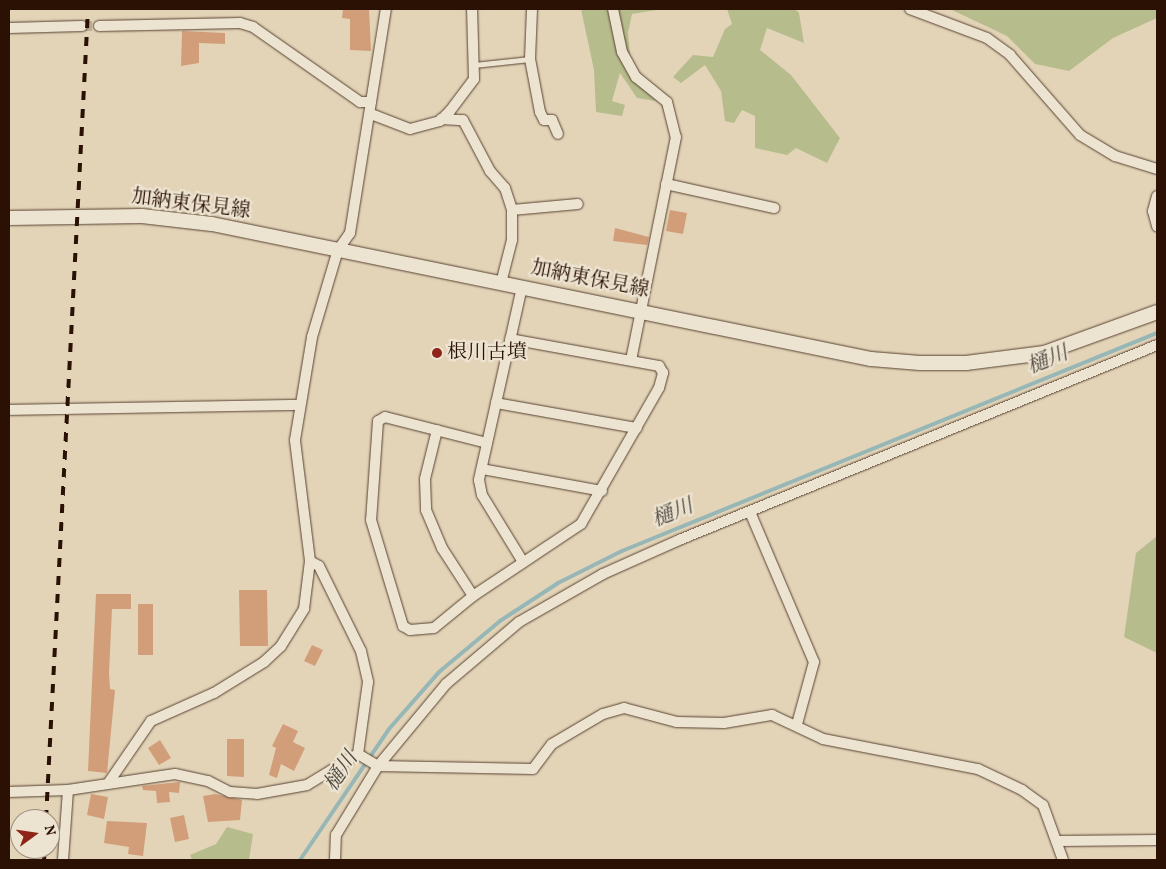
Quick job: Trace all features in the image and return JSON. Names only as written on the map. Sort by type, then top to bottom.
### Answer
[{"type":"main road","name":"加納東保見線","points":[[9,218],[142,216],[212,224],[871,358],[920,363],[1044,353],[1157,312]]},
{"type":"street","points":[[109,782],[151,721],[214,693],[281,646],[304,609],[310,561],[296,458],[300,405],[312,337],[338,250],[350,233],[372,114],[371,102],[386,9]]},
{"type":"street","points":[[442,119],[466,94],[474,79],[472,9]]},
{"type":"street","points":[[532,9],[530,59],[541,116],[552,120],[558,134]]},
{"type":"street","points":[[612,9],[622,52],[636,77],[667,102],[673,115],[676,137],[631,360]]},
{"type":"street","points":[[910,9],[987,38],[1010,54],[1080,135],[1115,156],[1157,168]]},
{"type":"street","points":[[99,26],[240,23],[253,27],[360,102],[371,102]]},
{"type":"street","points":[[9,28],[82,26]]},
{"type":"street","points":[[372,114],[410,129],[442,119],[463,120],[490,171],[505,188],[512,210],[512,240],[501,283]]},
{"type":"street","points":[[666,184],[774,208]]},
{"type":"street","points":[[1157,196],[1153,211],[1157,226]]},
{"type":"street","points":[[512,210],[578,204]]},
{"type":"street","points":[[522,287],[487,443],[482,469],[482,495],[523,562]]},
{"type":"street","points":[[487,443],[385,417],[378,422],[371,520],[403,626],[434,628],[473,596],[581,524],[602,491],[637,428],[663,372],[659,366],[510,339]]},
{"type":"street","points":[[335,860],[336,835],[377,765],[446,684],[519,622],[603,574],[1157,346]]},
{"type":"street","points":[[496,403],[637,428]]},
{"type":"street","points":[[9,410],[300,405]]},
{"type":"street","points":[[437,430],[425,479],[426,510],[442,548],[473,596]]},
{"type":"street","points":[[482,469],[602,491]]},
{"type":"street","points":[[750,512],[814,662],[797,724]]},
{"type":"street","points":[[310,561],[319,566],[361,651],[368,682],[360,755]]},
{"type":"street","points":[[360,755],[377,765],[533,769],[552,744],[603,714],[624,708],[677,722],[724,723],[772,715],[797,724],[823,739],[978,769],[1033,796],[1043,805],[1059,841],[1063,860]]},
{"type":"street","points":[[9,792],[68,790],[109,782],[175,774],[208,780],[230,792],[257,794],[307,785],[360,755]]},
{"type":"street","points":[[63,860],[68,790]]},
{"type":"street","points":[[1059,841],[1157,840]]},
{"type":"lane","points":[[474,65],[530,59]]},
{"type":"green space","points":[[581,9],[662,9],[632,14],[628,33],[632,76],[656,101],[637,98],[620,73],[612,101],[625,105],[622,116],[596,112],[594,70]]},
{"type":"green space","points":[[727,9],[795,9],[799,13],[804,43],[767,28],[760,50],[791,75],[840,138],[827,163],[796,148],[787,155],[755,148],[755,116],[742,110],[734,123],[725,121],[721,91],[705,65],[681,83],[673,77],[693,55],[713,57],[725,29],[732,24]]},
{"type":"green space","points":[[950,9],[1157,9],[1157,18],[1113,38],[1069,71],[1035,64],[1007,36]]},
{"type":"green space","points":[[1157,536],[1157,653],[1124,637],[1136,553]]},
{"type":"green space","points":[[227,827],[253,834],[249,860],[192,860],[190,855],[216,844]]},
{"type":"building","points":[[343,9],[369,9],[371,51],[350,50],[350,19],[342,18]]},
{"type":"building","points":[[182,31],[225,33],[225,44],[199,43],[199,63],[181,66]]},
{"type":"building","points":[[670,210],[687,213],[683,234],[666,231]]},
{"type":"building","points":[[615,228],[649,237],[647,245],[613,241]]},
{"type":"building","points":[[239,590],[267,590],[268,646],[240,646]]},
{"type":"building","points":[[96,594],[131,594],[131,609],[112,609],[109,673],[110,689],[115,690],[107,773],[88,771]]},
{"type":"building","points":[[138,604],[153,604],[153,655],[138,655]]},
{"type":"building","points":[[312,645],[323,650],[315,666],[304,661]]},
{"type":"building","points":[[283,724],[298,731],[293,742],[305,748],[294,771],[281,764],[277,778],[269,775],[276,748],[272,746]]},
{"type":"building","points":[[227,739],[244,739],[244,777],[227,776]]},
{"type":"building","points":[[160,740],[171,758],[159,765],[148,748]]},
{"type":"building","points":[[180,782],[179,793],[169,792],[170,802],[157,803],[156,791],[143,790],[142,786]]},
{"type":"building","points":[[91,794],[108,797],[104,819],[87,815]]},
{"type":"building","points":[[215,794],[242,800],[240,820],[208,822],[203,796]]},
{"type":"building","points":[[184,815],[189,839],[175,842],[170,818]]},
{"type":"building","points":[[107,821],[147,823],[143,856],[128,854],[129,847],[104,843]]},
{"type":"waterway","name":"樋川","points":[[300,860],[389,729],[439,672],[500,621],[558,583],[622,551],[1157,333]]},
{"type":"tunnel","points":[[82,26],[99,26]]},
{"type":"railway","points":[[47,809],[88,9]]},
{"type":"place","name":"根川古墳","points":[[437,353]]}]
